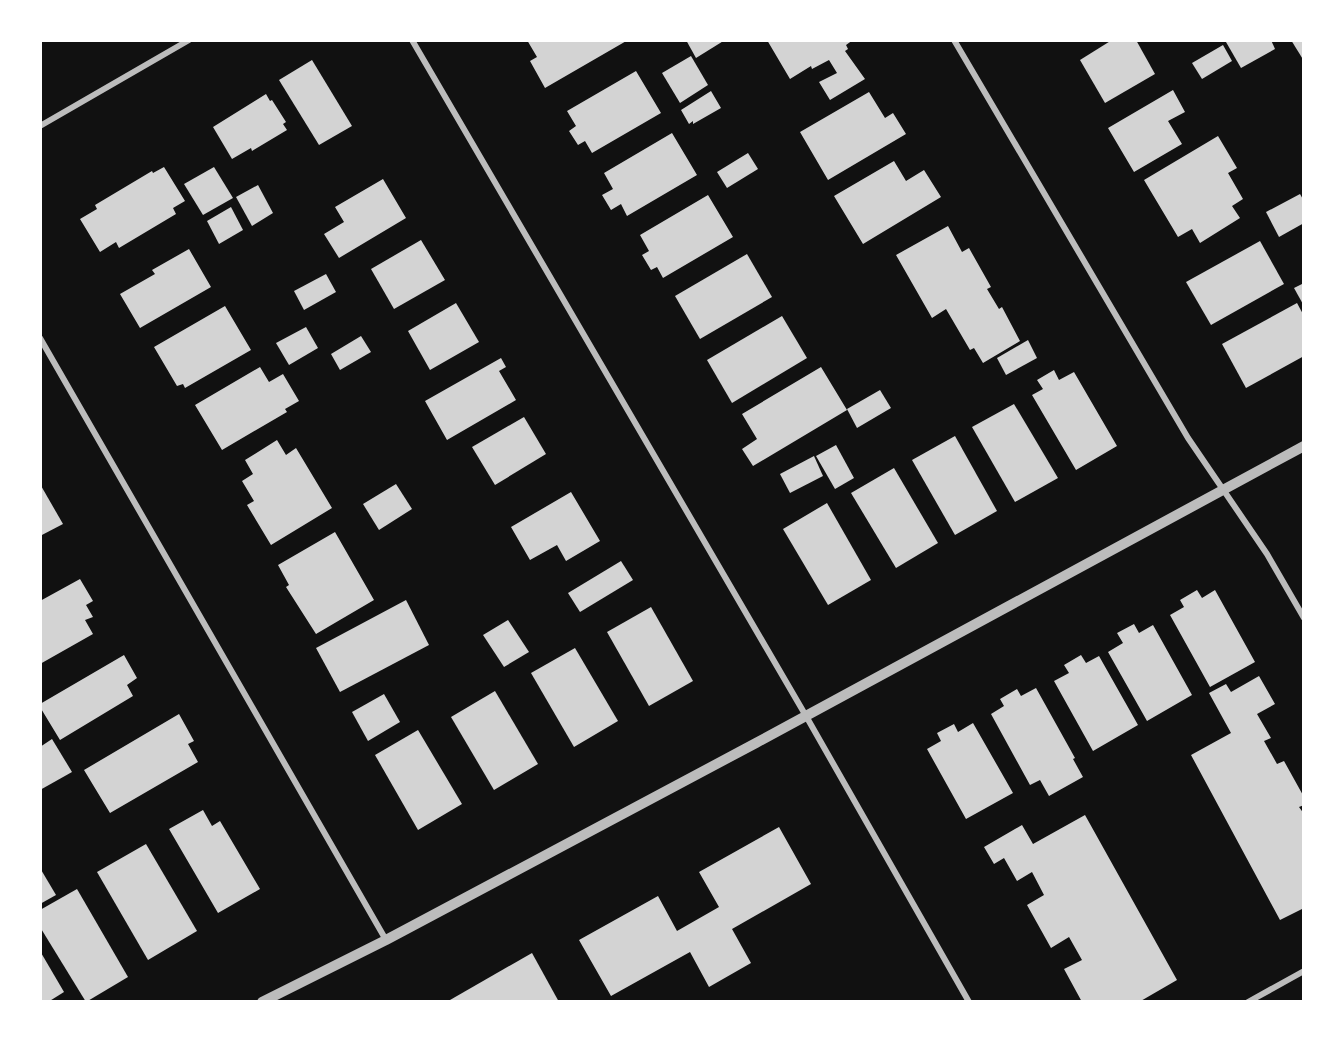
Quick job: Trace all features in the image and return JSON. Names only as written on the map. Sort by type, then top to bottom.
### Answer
[{"type":"street","points":[[40,126],[189,40]]},
{"type":"street","points":[[412,40],[806,716],[969,1002]]},
{"type":"street","points":[[954,40],[1188,438],[1267,554],[1304,618]]},
{"type":"street","points":[[40,338],[386,940]]},
{"type":"street","points":[[262,1002],[386,940],[806,716],[1304,446]]},
{"type":"street","points":[[1248,1002],[1304,971]]},
{"type":"building","points":[[527,40],[628,40],[545,88],[530,61],[537,57]]},
{"type":"building","points":[[686,40],[725,40],[696,58]]},
{"type":"building","points":[[767,40],[853,40],[846,45],[848,49],[845,51],[865,79],[830,100],[819,82],[837,73],[829,60],[812,69],[811,66],[790,79]]},
{"type":"building","points":[[1112,40],[1136,40],[1155,74],[1105,103],[1080,60]]},
{"type":"building","points":[[1229,40],[1271,40],[1275,49],[1241,68],[1226,42]]},
{"type":"building","points":[[1291,40],[1304,40],[1304,61]]},
{"type":"building","points":[[1223,45],[1232,61],[1202,79],[1192,63]]},
{"type":"building","points":[[691,56],[708,85],[680,103],[662,73]]},
{"type":"building","points":[[312,60],[352,126],[319,145],[279,80]]},
{"type":"building","points":[[636,71],[661,113],[592,153],[585,141],[578,145],[569,131],[576,126],[567,111]]},
{"type":"building","points":[[1173,90],[1185,112],[1168,121],[1182,144],[1134,172],[1108,128]]},
{"type":"building","points":[[711,91],[721,108],[689,124],[681,110]]},
{"type":"building","points":[[869,92],[885,118],[893,113],[906,134],[828,180],[800,132]]},
{"type":"building","points":[[266,94],[286,122],[283,124],[287,130],[252,151],[251,148],[232,159],[213,127]]},
{"type":"building","points":[[672,133],[697,175],[627,216],[621,204],[611,210],[602,195],[613,189],[604,173]]},
{"type":"building","points":[[1218,136],[1237,168],[1228,173],[1243,199],[1232,206],[1240,218],[1200,243],[1192,229],[1178,237],[1144,180]]},
{"type":"building","points":[[748,153],[758,169],[727,188],[717,172]]},
{"type":"building","points":[[894,161],[906,181],[924,170],[941,197],[863,244],[834,196]]},
{"type":"building","points":[[164,167],[185,201],[173,208],[176,214],[119,248],[116,242],[100,252],[80,219],[97,209],[95,205],[152,171],[153,173]]},
{"type":"building","points":[[214,167],[233,198],[203,215],[184,184]]},
{"type":"building","points":[[383,179],[406,218],[339,258],[324,234],[344,222],[335,207]]},
{"type":"building","points":[[258,185],[273,213],[252,226],[236,197]]},
{"type":"building","points":[[1300,194],[1304,201],[1304,223],[1279,237],[1266,212]]},
{"type":"building","points":[[708,195],[733,237],[663,278],[657,267],[651,270],[642,255],[649,251],[640,235]]},
{"type":"building","points":[[231,207],[243,230],[219,244],[207,221]]},
{"type":"building","points":[[948,226],[962,252],[969,248],[991,287],[987,289],[999,309],[1002,307],[1020,341],[983,363],[974,348],[970,350],[946,309],[932,318],[896,255]]},
{"type":"building","points":[[421,240],[445,280],[394,309],[371,269]]},
{"type":"building","points":[[1260,241],[1284,284],[1211,325],[1186,282]]},
{"type":"building","points":[[189,249],[211,287],[140,328],[120,294],[155,274],[152,270]]},
{"type":"building","points":[[747,254],[772,297],[700,339],[675,296]]},
{"type":"building","points":[[326,274],[336,292],[304,310],[294,291]]},
{"type":"building","points":[[1304,283],[1304,306],[1294,288]]},
{"type":"building","points":[[456,303],[479,342],[430,370],[408,331]]},
{"type":"building","points":[[1297,303],[1304,316],[1304,356],[1246,388],[1222,344]]},
{"type":"building","points":[[225,306],[251,350],[185,388],[183,384],[177,386],[154,347]]},
{"type":"building","points":[[782,316],[807,358],[732,403],[707,360]]},
{"type":"building","points":[[306,327],[318,348],[289,365],[276,343]]},
{"type":"building","points":[[361,336],[371,352],[340,370],[331,354]]},
{"type":"building","points":[[1028,340],[1037,358],[1006,375],[997,358]]},
{"type":"building","points":[[501,358],[506,367],[499,371],[516,400],[447,440],[425,401]]},
{"type":"building","points":[[260,367],[269,382],[283,374],[299,401],[285,409],[287,412],[222,450],[195,405]]},
{"type":"building","points":[[821,367],[847,410],[753,466],[742,449],[757,439],[742,414]]},
{"type":"building","points":[[1054,370],[1059,380],[1074,372],[1117,446],[1076,470],[1032,395],[1043,389],[1037,380]]},
{"type":"building","points":[[880,390],[891,408],[857,428],[847,409]]},
{"type":"building","points":[[1014,404],[1058,478],[1015,502],[972,427]]},
{"type":"building","points":[[524,417],[546,454],[495,485],[472,447]]},
{"type":"building","points":[[955,436],[997,511],[955,535],[912,460]]},
{"type":"building","points":[[277,440],[286,455],[296,448],[332,508],[271,545],[247,505],[254,501],[242,481],[253,474],[245,460]]},
{"type":"building","points":[[836,445],[854,478],[835,489],[816,456]]},
{"type":"building","points":[[814,456],[823,476],[790,493],[780,474]]},
{"type":"building","points":[[894,468],[938,543],[896,568],[851,493]]},
{"type":"building","points":[[40,484],[63,524],[40,536]]},
{"type":"building","points":[[396,484],[412,509],[379,530],[363,504]]},
{"type":"building","points":[[571,492],[600,541],[566,561],[557,545],[530,560],[511,527]]},
{"type":"building","points":[[827,503],[871,580],[828,605],[783,529]]},
{"type":"building","points":[[335,532],[374,600],[316,634],[286,587],[289,585],[278,565]]},
{"type":"building","points":[[621,561],[633,580],[580,612],[568,593]]},
{"type":"building","points":[[80,579],[93,601],[86,605],[93,617],[85,620],[93,634],[40,664],[40,601]]},
{"type":"building","points":[[1197,590],[1202,598],[1215,590],[1255,662],[1210,687],[1170,615],[1184,607],[1180,600]]},
{"type":"building","points":[[406,600],[429,645],[340,692],[316,648]]},
{"type":"building","points":[[651,607],[693,681],[649,706],[607,632]]},
{"type":"building","points":[[508,620],[529,652],[504,667],[483,635]]},
{"type":"building","points":[[1134,624],[1139,633],[1153,625],[1192,695],[1147,721],[1108,652],[1123,643],[1117,633]]},
{"type":"building","points":[[575,648],[618,721],[574,747],[531,673]]},
{"type":"building","points":[[124,655],[137,678],[127,685],[133,696],[60,740],[40,704]]},
{"type":"building","points":[[1081,655],[1086,663],[1099,656],[1138,725],[1093,751],[1054,681],[1069,673],[1064,665]]},
{"type":"building","points":[[1259,676],[1275,704],[1257,714],[1271,738],[1264,741],[1277,764],[1284,761],[1304,797],[1304,805],[1299,807],[1304,814],[1304,908],[1280,920],[1191,755],[1231,733],[1209,693],[1226,684],[1231,692]]},
{"type":"building","points":[[1036,688],[1083,777],[1049,796],[1040,780],[1030,785],[991,714],[1004,706],[1000,699],[1017,689],[1021,696]]},
{"type":"building","points":[[495,691],[538,764],[494,790],[451,717]]},
{"type":"building","points":[[384,694],[400,722],[368,741],[352,712]]},
{"type":"building","points":[[179,714],[194,741],[188,744],[198,762],[110,813],[84,770]]},
{"type":"building","points":[[973,723],[1013,793],[966,819],[927,749],[941,741],[937,733],[954,724],[958,732]]},
{"type":"building","points":[[418,730],[462,804],[418,830],[375,755]]},
{"type":"building","points":[[52,739],[72,772],[40,790],[40,747]]},
{"type":"building","points":[[203,810],[212,826],[220,821],[260,889],[218,913],[169,829]]},
{"type":"building","points":[[1085,815],[1177,980],[1139,1002],[1082,1002],[1064,969],[1082,960],[1069,937],[1051,948],[1027,905],[1044,895],[1032,872],[1017,881],[1004,858],[994,864],[984,847],[1022,825],[1033,844]]},
{"type":"building","points":[[779,827],[811,884],[732,929],[751,963],[709,987],[690,952],[611,996],[579,940],[658,896],[677,931],[719,907],[699,872]]},
{"type":"building","points":[[146,844],[197,931],[148,960],[97,872]]},
{"type":"building","points":[[40,868],[56,895],[40,904]]},
{"type":"building","points":[[77,889],[128,977],[86,1002],[40,927],[40,910]]},
{"type":"building","points":[[40,951],[64,992],[48,1002],[40,1002]]},
{"type":"building","points":[[532,953],[559,1002],[451,1002],[450,1000]]}]
